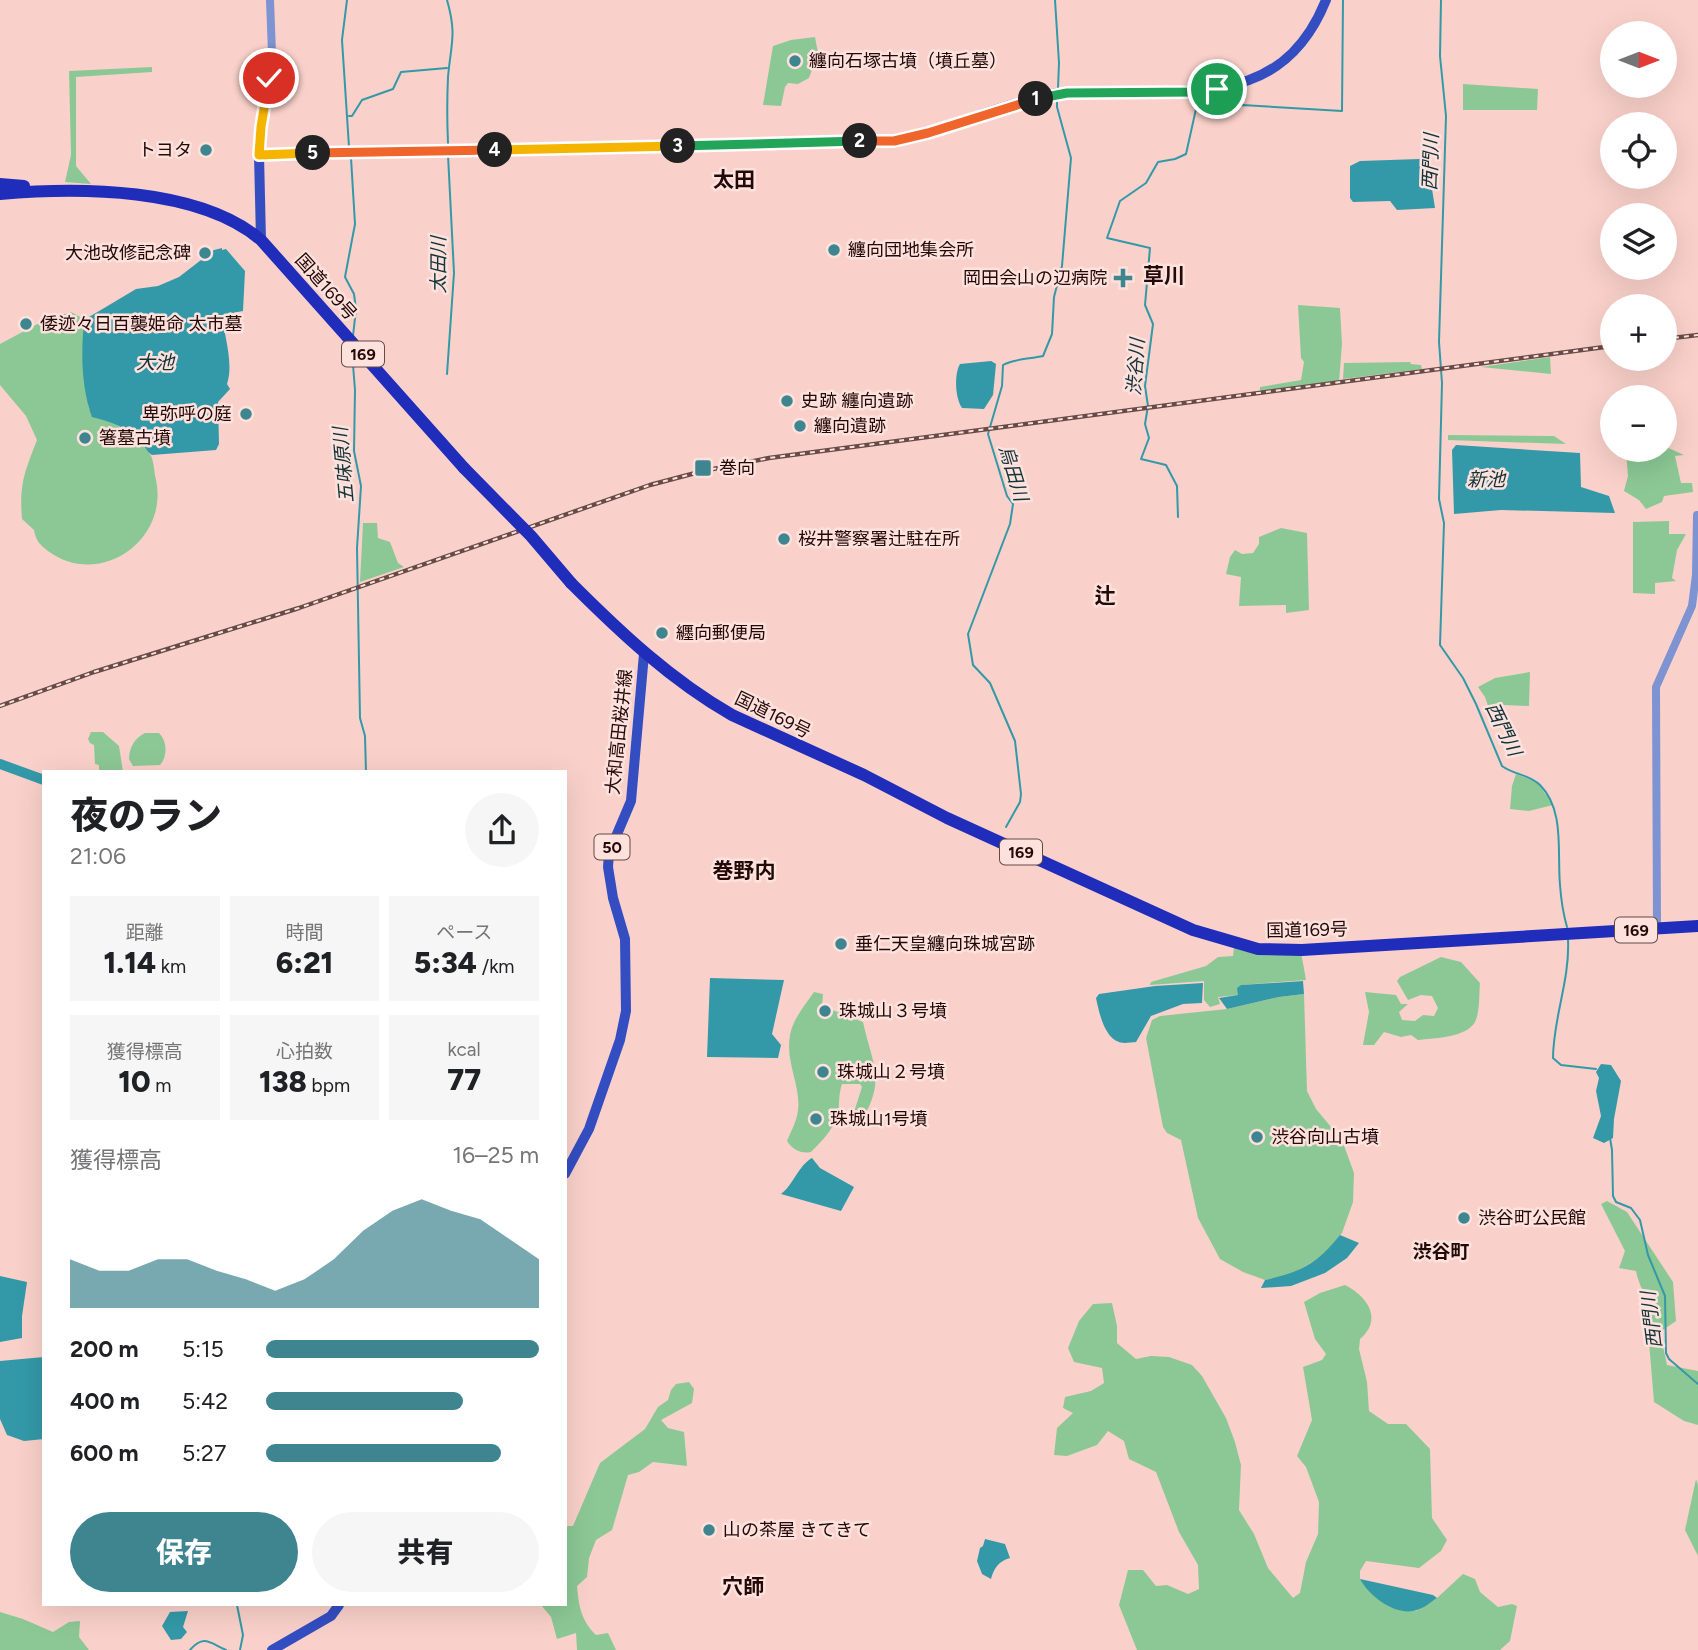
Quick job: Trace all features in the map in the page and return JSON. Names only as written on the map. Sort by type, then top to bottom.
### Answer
[{"type":"highway","name":"169","points":[[0,184],[59,189]]},
{"type":"highway","name":"国道169号","points":[[0,194],[59,189],[132,195],[198,206],[236,222],[261,240],[464,468],[531,536],[571,583],[644,654],[711,703],[732,715],[864,775],[947,818],[1193,930],[1258,949],[1302,950],[1698,926]]},
{"type":"main road","points":[[261,240],[259,155],[894,141],[1053,94],[1155,90],[1198,92],[1251,81],[1271,70],[1303,42],[1319,19],[1326,0]]},
{"type":"main road","name":"大和高田桜井線","points":[[567,1170],[589,1129],[620,1040],[626,1011],[625,939],[613,898],[608,867],[610,853],[631,801],[644,654]]},
{"type":"main road","points":[[272,1650],[331,1616],[338,1606]]},
{"type":"street","points":[[259,155],[272,53],[270,0]]},
{"type":"street","points":[[1657,929],[1656,687],[1692,606],[1698,515]]},
{"type":"green space","points":[[815,37],[818,53],[809,78],[798,84],[788,83],[781,106],[763,105],[773,46]]},
{"type":"green space","points":[[152,67],[152,72],[76,77],[76,166],[91,184],[65,182],[71,155],[69,71]]},
{"type":"green space","points":[[1463,84],[1538,89],[1537,110],[1463,110]]},
{"type":"green space","points":[[1298,305],[1340,308],[1342,344],[1339,382],[1260,392],[1260,387],[1301,380],[1304,362],[1301,358]]},
{"type":"green space","name":"箸墓古墳","points":[[71,312],[82,318],[89,409],[130,434],[145,447],[152,459],[156,480],[157,502],[152,522],[141,539],[126,553],[108,561],[88,565],[68,561],[48,551],[39,542],[34,530],[22,519],[21,496],[24,478],[37,440],[26,416],[0,385],[0,344],[43,321]]},
{"type":"green space","points":[[1550,357],[1551,374],[1481,367]]},
{"type":"green space","points":[[1410,362],[1421,365],[1422,369],[1343,379],[1344,363]]},
{"type":"green space","points":[[1448,435],[1554,436],[1566,444],[1448,440]]},
{"type":"green space","points":[[1627,462],[1676,462],[1681,483],[1692,483],[1693,492],[1664,496],[1662,502],[1646,509],[1639,500],[1624,491],[1628,476]]},
{"type":"green space","points":[[1669,521],[1669,534],[1686,534],[1677,550],[1672,578],[1676,581],[1655,583],[1655,594],[1633,593],[1633,522]]},
{"type":"green space","points":[[363,523],[377,523],[378,538],[390,542],[398,563],[404,567],[360,582]]},
{"type":"green space","points":[[1281,528],[1307,533],[1309,610],[1286,613],[1286,605],[1239,606],[1241,577],[1226,574],[1230,557],[1235,550],[1242,554],[1253,553],[1259,544],[1259,537]]},
{"type":"green space","points":[[1530,672],[1529,706],[1505,705],[1490,711],[1478,687],[1495,678]]},
{"type":"green space","points":[[91,732],[103,732],[119,746],[123,770],[99,770],[99,765],[95,764],[94,745],[88,739]]},
{"type":"green space","points":[[145,733],[159,733],[164,740],[166,749],[160,765],[133,766],[129,759],[133,743]]},
{"type":"green space","points":[[1516,774],[1537,782],[1553,805],[1529,811],[1510,809]]},
{"type":"green space","points":[[1234,947],[1301,952],[1306,980],[1241,985],[1238,995],[1218,997],[1220,1004],[1210,1007],[1204,1000],[1204,981],[1150,985],[1151,982],[1206,966],[1218,957],[1233,956]]},
{"type":"green space","points":[[1441,957],[1461,962],[1480,983],[1478,1013],[1471,1027],[1449,1036],[1418,1040],[1411,1035],[1401,1037],[1384,1032],[1374,1045],[1363,1045],[1369,1012],[1365,992],[1396,995],[1401,1004],[1408,1004],[1399,1012],[1402,1020],[1415,1021],[1423,1015],[1434,1016],[1438,1008],[1432,996],[1421,995],[1408,1000],[1397,981]]},
{"type":"green space","points":[[814,992],[823,994],[822,1006],[863,1022],[873,1059],[875,1080],[871,1103],[864,1116],[854,1112],[862,1087],[860,1084],[842,1084],[834,1124],[811,1152],[801,1152],[787,1141],[798,1110],[789,1045],[794,1023]]},
{"type":"green space","name":"渋谷向山古墳","points":[[1304,994],[1307,1091],[1316,1109],[1342,1140],[1354,1173],[1353,1202],[1342,1233],[1324,1255],[1292,1274],[1265,1280],[1220,1259],[1198,1218],[1181,1140],[1167,1133],[1163,1127],[1146,1038],[1152,1020],[1160,1016],[1227,1009]]},
{"type":"green space","points":[[1607,1201],[1627,1212],[1673,1282],[1676,1321],[1660,1332],[1667,1365],[1698,1371],[1698,1425],[1684,1421],[1654,1402],[1649,1342],[1643,1329],[1649,1322],[1649,1309],[1636,1271],[1619,1268],[1625,1251],[1601,1204]]},
{"type":"green space","points":[[1345,1285],[1360,1296],[1370,1309],[1371,1324],[1360,1339],[1359,1349],[1367,1382],[1369,1411],[1388,1424],[1406,1424],[1430,1449],[1432,1518],[1447,1540],[1441,1551],[1419,1568],[1366,1561],[1360,1571],[1360,1579],[1416,1611],[1437,1598],[1463,1574],[1475,1579],[1480,1592],[1498,1607],[1512,1604],[1517,1606],[1510,1641],[1500,1650],[1137,1650],[1119,1605],[1128,1570],[1143,1570],[1156,1586],[1167,1585],[1188,1594],[1199,1589],[1198,1565],[1179,1532],[1156,1472],[1129,1459],[1124,1441],[1108,1431],[1097,1445],[1067,1456],[1054,1455],[1057,1428],[1073,1413],[1063,1408],[1065,1397],[1091,1391],[1104,1383],[1102,1368],[1074,1362],[1068,1348],[1079,1321],[1093,1304],[1112,1303],[1117,1326],[1117,1343],[1136,1359],[1169,1357],[1192,1365],[1202,1376],[1226,1418],[1235,1442],[1241,1465],[1239,1510],[1254,1534],[1268,1568],[1293,1598],[1300,1593],[1306,1562],[1318,1534],[1319,1502],[1306,1467],[1297,1456],[1312,1420],[1303,1367],[1322,1360],[1326,1354],[1315,1339],[1304,1302],[1320,1293]]},
{"type":"green space","points":[[689,1382],[694,1389],[692,1403],[661,1420],[668,1428],[684,1432],[687,1466],[653,1462],[639,1472],[628,1475],[612,1530],[596,1540],[589,1558],[587,1577],[577,1586],[580,1607],[587,1624],[596,1635],[608,1633],[616,1650],[577,1650],[576,1633],[557,1639],[551,1617],[542,1606],[567,1606],[567,1526],[573,1526],[600,1463],[645,1429],[658,1407],[668,1400],[676,1384]]},
{"type":"green space","points":[[1696,1479],[1698,1485],[1698,1556],[1685,1530]]},
{"type":"green space","points":[[0,1612],[53,1632],[69,1622],[80,1621],[79,1637],[89,1650],[0,1650]]},
{"type":"water","points":[[1427,157],[1435,208],[1397,210],[1390,201],[1353,202],[1350,198],[1350,166],[1360,161]]},
{"type":"water","name":"大池","points":[[226,249],[245,271],[243,311],[222,315],[229,358],[227,384],[230,389],[218,402],[219,444],[216,450],[152,455],[125,429],[92,417],[83,369],[84,320],[136,289],[158,286],[179,277],[214,250]]},
{"type":"water","points":[[991,361],[996,364],[993,395],[984,409],[962,408],[956,386],[960,364]]},
{"type":"water","name":"新池","points":[[1456,445],[1580,453],[1581,487],[1609,496],[1615,513],[1501,510],[1454,514],[1452,450]]},
{"type":"water","points":[[710,978],[784,980],[772,1034],[781,1045],[778,1058],[707,1057]]},
{"type":"water","points":[[1303,981],[1304,994],[1227,1009],[1219,998],[1238,995],[1237,988],[1241,985]]},
{"type":"water","points":[[1203,983],[1202,1003],[1183,1004],[1151,1016],[1136,1042],[1121,1043],[1110,1035],[1103,1023],[1096,998],[1099,994],[1155,986]]},
{"type":"water","points":[[1601,1064],[1611,1065],[1621,1081],[1613,1138],[1604,1143],[1593,1138],[1601,1116],[1596,1091],[1599,1078],[1596,1072]]},
{"type":"water","points":[[812,1158],[820,1168],[854,1187],[841,1211],[781,1194]]},
{"type":"water","points":[[1340,1235],[1359,1243],[1347,1258],[1325,1273],[1291,1286],[1261,1288],[1265,1280],[1289,1274],[1316,1260]]},
{"type":"water","points":[[0,1276],[27,1282],[22,1338],[0,1342]]},
{"type":"water","points":[[42,1357],[42,1439],[24,1441],[7,1435],[0,1419],[0,1361]]},
{"type":"water","points":[[985,1539],[1005,1544],[1010,1558],[998,1566],[991,1579],[982,1574],[977,1561]]},
{"type":"water","points":[[1360,1579],[1437,1598],[1417,1610],[1400,1610],[1376,1598]]},
{"type":"water","points":[[188,1611],[183,1627],[187,1632],[181,1639],[171,1640],[162,1626],[170,1612]]},
{"type":"waterway","points":[[347,0],[342,40],[349,147]]},
{"type":"waterway","name":"五味原川","points":[[447,0],[453,31],[448,77],[448,143]]},
{"type":"waterway","name":"烏田川","points":[[1055,0],[1058,88]]},
{"type":"waterway","name":"渋谷川","points":[[1178,517],[1177,486],[1166,465],[1141,459],[1149,438],[1145,424],[1148,406],[1145,386],[1153,324],[1145,305],[1150,248],[1107,238],[1120,201],[1146,183],[1158,162],[1186,154],[1196,109],[1242,105],[1342,111],[1343,0]]},
{"type":"waterway","name":"西門川","points":[[1441,0],[1440,56],[1446,116],[1439,342],[1442,383],[1439,499],[1444,523],[1440,645],[1463,678],[1502,766],[1536,781],[1548,795],[1557,819],[1561,896],[1567,927]]},
{"type":"waterway","name":"五味原川","points":[[349,116],[352,116],[362,100],[393,89],[401,72],[447,68]]},
{"type":"waterway","name":"烏田川","points":[[1006,827],[1020,802],[1021,794],[1015,741],[990,683],[973,665],[968,634],[1010,524],[1013,504],[1007,496],[988,434],[1002,386],[1003,365],[1043,356],[1052,334],[1054,297],[1062,266],[1071,158],[1057,100]]},
{"type":"waterway","name":"太田川","points":[[447,374],[454,273],[448,155]]},
{"type":"waterway","name":"五味原川","points":[[351,158],[355,224],[345,277],[354,294],[356,309],[353,336]]},
{"type":"waterway","name":"五味原川","points":[[352,352],[355,390],[354,451],[361,486],[357,548],[360,718],[365,736],[366,770]]},
{"type":"waterway","points":[[0,764],[42,779]]},
{"type":"waterway","name":"西門川","points":[[1568,940],[1567,970],[1553,1058],[1561,1065],[1596,1069]]},
{"type":"waterway","name":"西門川","points":[[1610,1138],[1613,1196],[1616,1202],[1631,1208],[1640,1220],[1648,1255],[1665,1296],[1666,1353],[1669,1359],[1698,1384]]},
{"type":"waterway","points":[[237,1606],[243,1635],[240,1650]]},
{"type":"waterway","points":[[190,1650],[203,1641],[226,1650]]},
{"type":"railway","points":[[1677,337],[1698,335]]},
{"type":"railway","points":[[0,706],[94,672],[299,608],[650,485],[703,471],[769,458],[1600,348]]},
{"type":"place","name":"纏向石塚古墳（墳丘墓）","points":[[795,61]]},
{"type":"place","name":"トヨタ","points":[[206,150]]},
{"type":"place","name":"纏向団地集会所","points":[[834,250]]},
{"type":"place","name":"大池改修記念碑","points":[[205,253]]},
{"type":"place","name":"岡田会山の辺病院","points":[[1123,278]]},
{"type":"place","name":"倭迹々日百襲姫命 太市墓","points":[[26,324]]},
{"type":"place","name":"史跡 纏向遺跡","points":[[787,401]]},
{"type":"place","name":"卑弥呼の庭","points":[[246,414]]},
{"type":"place","name":"纏向遺跡","points":[[800,426]]},
{"type":"place","name":"箸墓古墳","points":[[85,438]]},
{"type":"place","name":"巻向","points":[[703,468]]},
{"type":"place","name":"桜井警察署辻駐在所","points":[[784,539]]},
{"type":"place","name":"纒向郵便局","points":[[662,633]]},
{"type":"place","name":"垂仁天皇纏向珠城宮跡","points":[[841,944]]},
{"type":"place","name":"珠城山３号墳","points":[[825,1011]]},
{"type":"place","name":"珠城山２号墳","points":[[823,1072]]},
{"type":"place","name":"珠城山1号墳","points":[[816,1119]]},
{"type":"place","name":"渋谷向山古墳","points":[[1257,1137]]},
{"type":"place","name":"渋谷町公民館","points":[[1464,1218]]},
{"type":"place","name":"山の茶屋 きてきて","points":[[709,1530]]},
{"type":"district","name":"太田","points":[[734,180]]},
{"type":"district","name":"草川","points":[[1164,276]]},
{"type":"district","name":"辻","points":[[1105,596]]},
{"type":"district","name":"巻野内","points":[[744,871]]},
{"type":"district","name":"渋谷町","points":[[1441,1251]]},
{"type":"district","name":"穴師","points":[[743,1587]]},
{"type":"route","points":[[269,78],[259,155],[894,141],[1053,94],[1155,90],[1198,92],[1217,89]]}]
